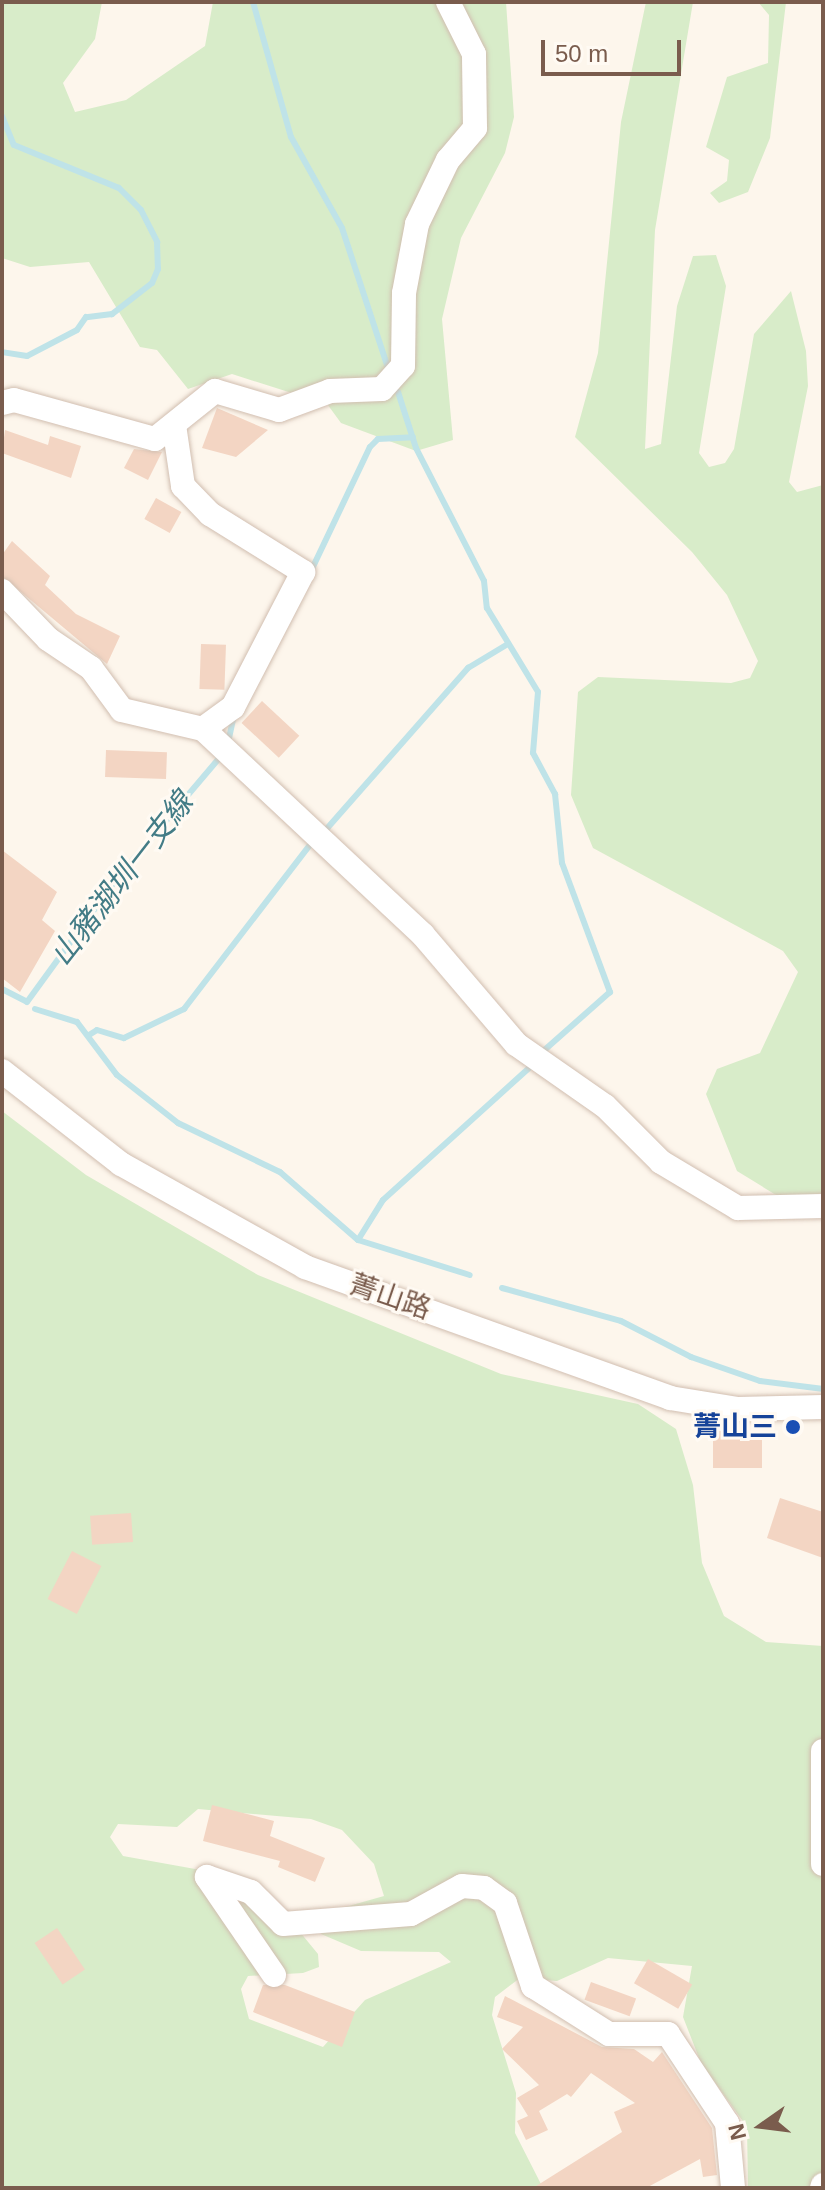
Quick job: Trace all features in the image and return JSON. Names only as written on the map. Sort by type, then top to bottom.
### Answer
[{"type":"street","points":[[2,403],[14,400],[139,439],[155,439],[215,391],[279,410],[330,391],[382,389],[403,366],[404,293],[417,224],[448,160],[475,128],[474,54],[448,2]]},
{"type":"street","points":[[174,425],[183,486],[210,514],[303,572],[233,707],[203,729]]},
{"type":"street","points":[[2,591],[48,639],[91,668],[122,710],[203,729],[423,935],[516,1044],[605,1106],[661,1162],[738,1208],[823,1206]]},
{"type":"street","name":"菁山路","points":[[2,1071],[121,1164],[305,1267],[670,1398],[738,1409],[823,1407]]},
{"type":"street","points":[[823,1751],[823,1864]]},
{"type":"street","points":[[274,1975],[207,1877],[251,1892],[283,1924],[411,1914],[462,1886],[484,1888],[505,1903],[533,1986],[609,2034],[644,2030],[668,2034],[727,2123],[733,2188]]},
{"type":"green space","points":[[2,2],[102,2],[95,39],[63,83],[75,112],[126,100],[205,46],[213,2],[506,2],[514,117],[505,153],[461,238],[442,319],[453,440],[416,451],[341,423],[314,386],[298,395],[232,374],[188,389],[157,350],[140,347],[89,262],[30,267],[2,258]]},
{"type":"green space","points":[[646,2],[693,2],[655,230],[645,449],[661,444],[677,306],[693,256],[716,255],[726,286],[699,453],[709,467],[725,463],[734,449],[754,334],[791,291],[806,351],[808,386],[789,482],[797,492],[823,485],[823,1193],[812,1195],[776,1195],[737,1171],[706,1094],[717,1069],[760,1053],[798,972],[783,951],[593,848],[571,795],[578,692],[598,677],[731,683],[750,678],[758,661],[727,595],[692,552],[575,437],[598,353],[621,122]]},
{"type":"green space","points":[[758,2],[786,2],[770,138],[748,192],[719,203],[710,193],[727,181],[729,160],[706,147],[727,77],[768,63],[769,15]]},
{"type":"green space","points":[[2,1111],[86,1175],[258,1275],[501,1374],[638,1404],[676,1429],[693,1485],[702,1563],[724,1616],[766,1642],[823,1646],[823,2188],[748,2188],[747,2127],[701,2063],[683,2017],[692,1966],[608,1958],[557,1981],[520,1978],[495,1997],[492,2015],[516,2093],[515,2133],[543,2188],[2,2188]],"holes":[[[198,1809],[311,1819],[342,1830],[374,1864],[384,1896],[324,1913],[321,1934],[361,1951],[439,1952],[451,1962],[365,2000],[323,2047],[249,2019],[241,1989],[248,1976],[303,1973],[319,1967],[318,1954],[276,1903],[234,1876],[123,1856],[110,1837],[118,1824],[177,1827]]]},
{"type":"building","points":[[217,408],[268,430],[236,457],[202,448]]},
{"type":"building","points":[[5,430],[48,445],[50,436],[81,446],[71,478],[2,453]]},
{"type":"building","points":[[134,449],[162,452],[148,480],[124,468]]},
{"type":"building","points":[[156,498],[181,512],[170,533],[144,519]]},
{"type":"building","points":[[12,541],[50,576],[45,585],[76,614],[120,636],[107,664],[2,576],[2,555]]},
{"type":"building","points":[[201,644],[226,645],[224,690],[199,689]]},
{"type":"building","points":[[262,701],[299,736],[279,758],[242,723]]},
{"type":"building","points":[[106,750],[167,752],[166,779],[105,777]]},
{"type":"building","points":[[2,850],[57,892],[42,920],[55,931],[20,992],[2,978]]},
{"type":"building","points":[[713,1431],[762,1431],[762,1468],[713,1468]]},
{"type":"building","points":[[780,1498],[823,1512],[823,1558],[767,1538]]},
{"type":"building","points":[[131,1513],[133,1542],[92,1545],[90,1516]]},
{"type":"building","points":[[72,1551],[101,1566],[77,1614],[47,1599]]},
{"type":"building","points":[[212,1805],[274,1821],[270,1836],[325,1858],[315,1882],[278,1867],[280,1861],[203,1841]]},
{"type":"building","points":[[57,1928],[85,1969],[63,1985],[35,1943]]},
{"type":"building","points":[[648,1959],[692,1984],[678,2009],[634,1983]]},
{"type":"building","points":[[591,1982],[636,1998],[630,2016],[585,2000]]},
{"type":"building","points":[[263,1985],[285,1985],[355,2012],[342,2047],[253,2012]]},
{"type":"building","points":[[505,1996],[602,2047],[634,2049],[653,2062],[662,2052],[712,2128],[717,2175],[703,2177],[700,2159],[646,2188],[533,2188],[622,2132],[614,2112],[635,2103],[591,2073],[571,2097],[567,2094],[539,2111],[548,2130],[526,2140],[517,2121],[528,2116],[517,2098],[539,2085],[502,2049],[523,2027],[497,2017]]},
{"type":"waterway","points":[[253,2],[291,137],[342,228],[388,368]]},
{"type":"waterway","points":[[2,116],[14,145],[119,188],[141,210],[157,242],[158,269],[152,283],[112,314],[86,317],[77,330],[27,356],[2,352]]},
{"type":"waterway","points":[[398,392],[416,448],[484,581],[487,608],[538,692],[533,753],[555,794],[562,863],[610,992],[541,1053]]},
{"type":"waterway","points":[[311,571],[370,447],[378,439],[413,437]]},
{"type":"waterway","points":[[323,833],[468,668],[508,644]]},
{"type":"waterway","points":[[228,743],[233,719]]},
{"type":"waterway","name":"山豬湖圳一支線","points":[[2,989],[27,1002],[115,881],[220,757]]},
{"type":"waterway","points":[[89,1035],[97,1030],[124,1038],[184,1009],[309,846]]},
{"type":"waterway","points":[[35,1009],[77,1022],[117,1075],[178,1123],[280,1172],[358,1240],[470,1275]]},
{"type":"waterway","points":[[358,1240],[383,1200],[530,1067]]},
{"type":"waterway","points":[[502,1288],[621,1321],[691,1357],[760,1381],[823,1389]]},
{"type":"place","name":"菁山三","points":[[793,1427]]}]
